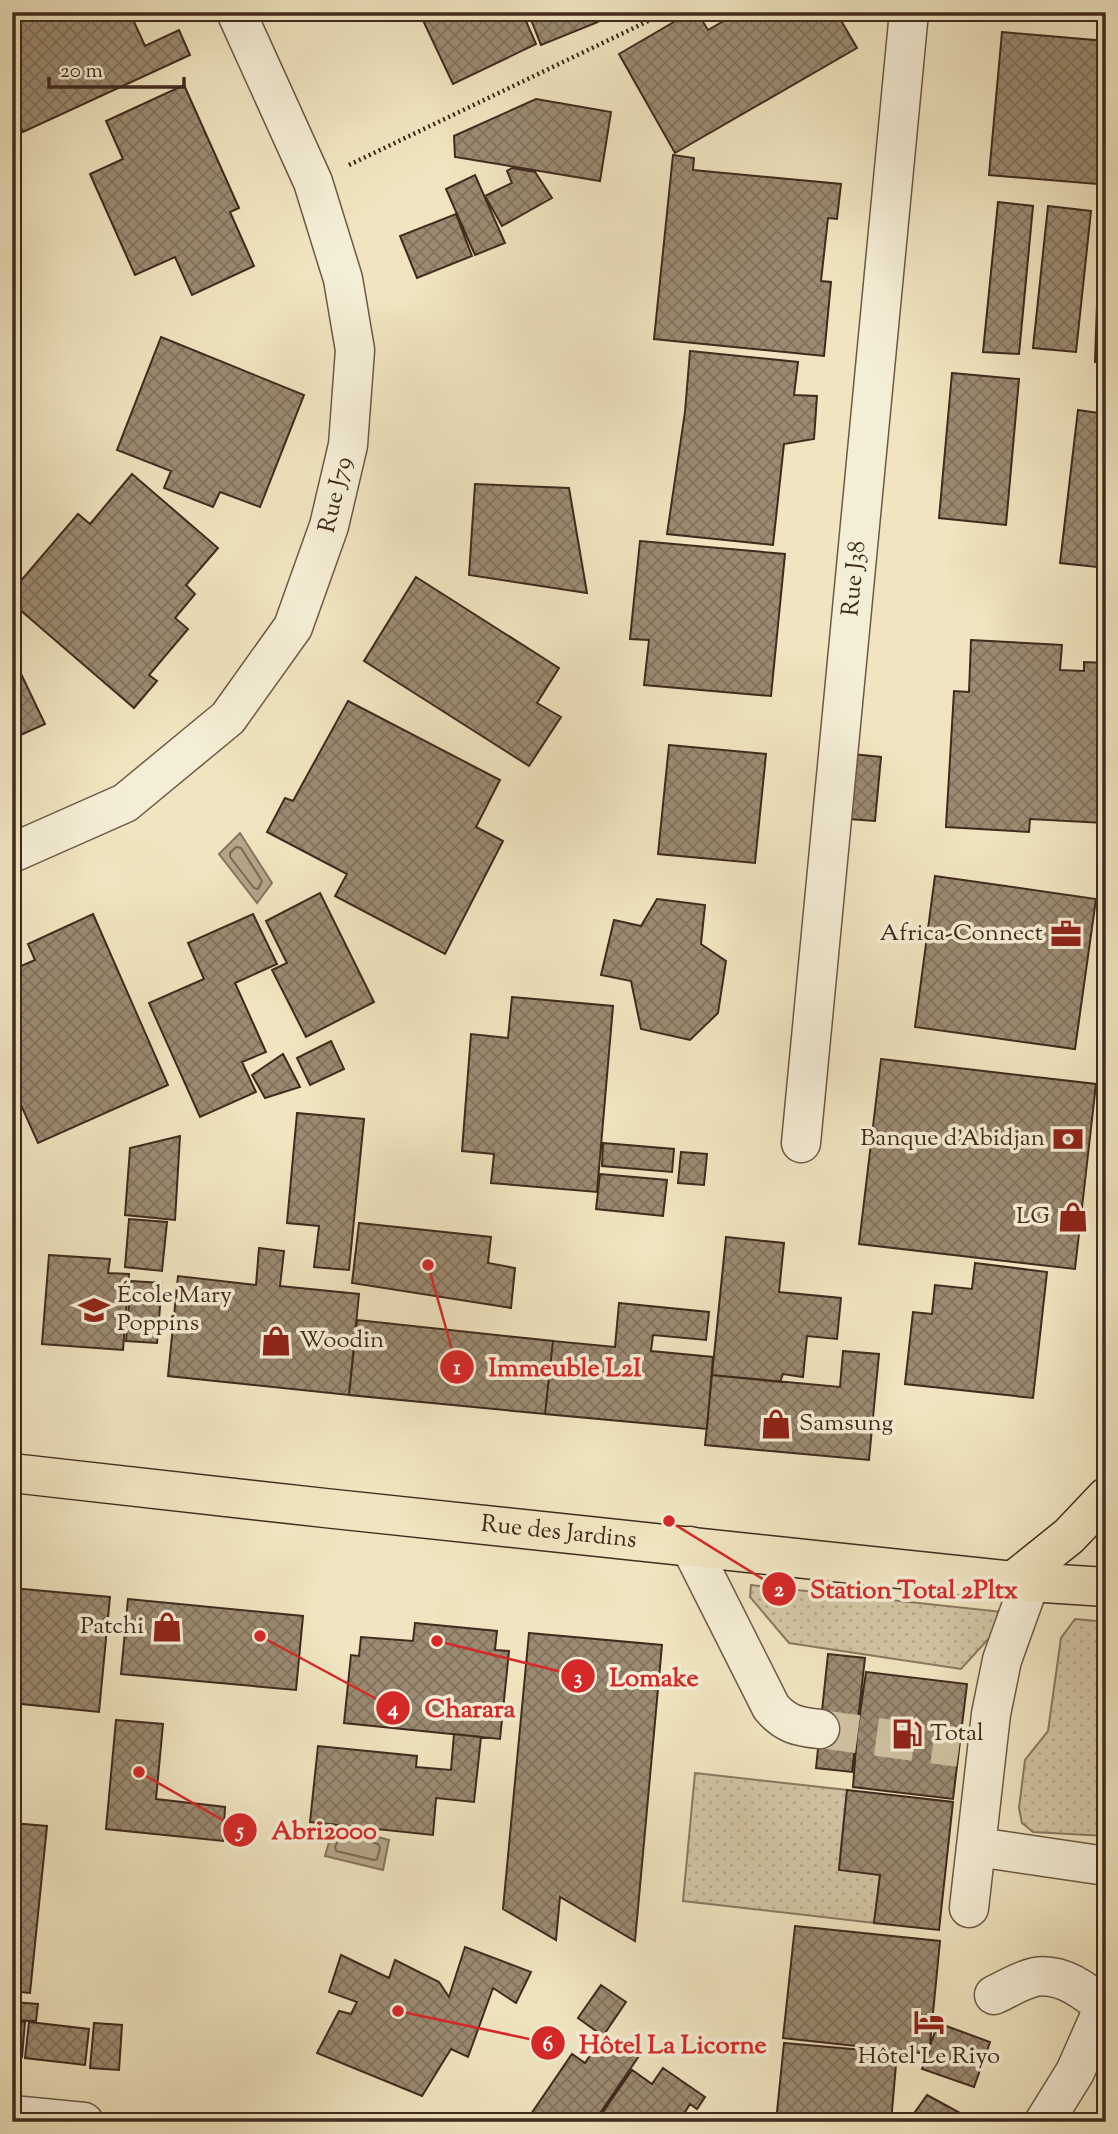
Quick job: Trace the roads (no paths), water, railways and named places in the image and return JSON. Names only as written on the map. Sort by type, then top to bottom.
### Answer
[{"type":"main road","name":"Rue des Jardins","points":[[12,1473],[1022,1581],[1106,1587]]},
{"type":"main road","points":[[1022,1581],[1106,1497]]},
{"type":"street","name":"Rue J79","points":[[12,853],[125,803],[228,718],[293,627],[330,526],[348,445],[355,350],[343,279],[313,182],[236,12]]},
{"type":"street","name":"Rue J38","points":[[801,1143],[909,12]]},
{"type":"street","points":[[690,1546],[771,1707],[782,1720],[798,1727],[820,1729]]},
{"type":"street","points":[[969,1908],[977,1847],[974,1747],[991,1714],[1022,1581]]},
{"type":"street","points":[[977,1847],[1106,1866]]},
{"type":"street","points":[[994,1995],[1035,1977],[1049,1978],[1068,1982],[1105,2005],[1075,2072],[1044,2122]]},
{"type":"street","points":[[12,2115],[84,2122]]},
{"type":"water","points":[[240,833],[272,883],[257,903],[219,854]]},
{"type":"water","points":[[334,1825],[389,1840],[383,1870],[325,1856]]},
{"type":"tunnel","points":[[820,1729],[959,1748]]},
{"type":"place","name":"Africa-Connect","points":[[1066,934]]},
{"type":"place","name":"Banque d'Abidjan","points":[[1068,1139]]},
{"type":"place","name":"LG","points":[[1073,1217]]},
{"type":"place","name":"Immeuble L2I","points":[[428,1265]]},
{"type":"place","name":"École Mary Poppins","points":[[94,1310]]},
{"type":"place","name":"Woodin","points":[[276,1341]]},
{"type":"place","name":"Samsung","points":[[776,1424]]},
{"type":"place","name":"Station Total 2Pltx","points":[[669,1521]]},
{"type":"place","name":"Patchi","points":[[167,1627]]},
{"type":"place","name":"Charara","points":[[260,1636]]},
{"type":"place","name":"Lomake","points":[[437,1641]]},
{"type":"place","name":"Total","points":[[907,1734]]},
{"type":"place","name":"Abri2000","points":[[139,1772]]},
{"type":"place","name":"Hôtel La Licorne","points":[[398,2011]]},
{"type":"place","name":"Hôtel Le Riyo","points":[[929,2022]]}]
